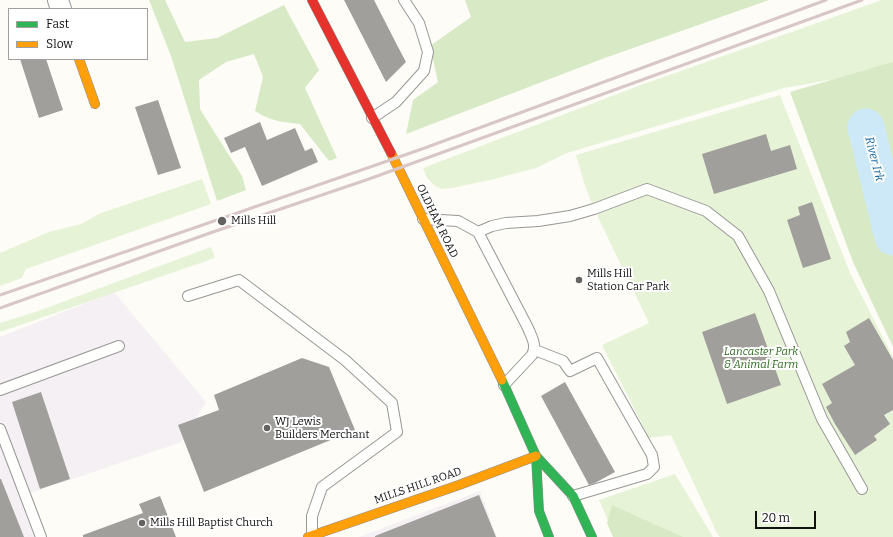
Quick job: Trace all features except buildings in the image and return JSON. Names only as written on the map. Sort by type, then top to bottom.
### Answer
[{"type":"main road","name":"OLDHAM ROAD","points":[[312,0],[423,219],[504,385],[536,456]]},
{"type":"main road","points":[[79,60],[95,104]]},
{"type":"main road","points":[[536,456],[573,496],[592,537]]},
{"type":"main road","points":[[536,456],[539,511],[550,537]]},
{"type":"main road","name":"MILLS HILL ROAD","points":[[310,536],[335,532],[536,456]]},
{"type":"lane","points":[[372,118],[396,102],[424,71],[428,52],[419,23],[404,0]]},
{"type":"lane","points":[[478,232],[506,222],[538,221],[570,216],[594,209],[647,189],[706,211],[738,236],[750,257],[769,291],[822,419],[862,489]]},
{"type":"lane","points":[[423,219],[458,221],[478,232],[528,328],[534,341],[535,350],[504,385]]},
{"type":"lane","points":[[188,296],[239,280],[345,360],[392,403],[397,432],[322,487],[312,516],[310,536]]},
{"type":"lane","points":[[0,390],[119,346]]},
{"type":"lane","points":[[535,350],[563,361],[570,371],[597,358],[652,455],[654,467],[647,474],[573,496]]},
{"type":"lane","points":[[0,428],[41,537]]},
{"type":"shaded area","points":[[114,292],[206,402],[182,442],[28,494],[43,537],[0,537],[0,337]]},
{"type":"shaded area","points":[[480,491],[497,537],[359,537]]},
{"type":"green space","points":[[149,0],[165,0],[185,42],[217,38],[284,5],[319,70],[305,88],[337,158],[329,161],[300,124],[271,119],[255,111],[263,77],[254,54],[226,62],[199,80],[200,109],[242,176],[246,190],[217,201],[171,56]]},
{"type":"green space","points":[[465,0],[769,0],[602,59],[406,134],[413,100],[438,82],[430,46],[471,17]]},
{"type":"green space","points":[[882,0],[893,0],[893,69],[784,88],[567,153],[536,168],[490,180],[441,189],[435,186],[427,178],[423,168],[641,85]]},
{"type":"green space","points":[[893,62],[893,347],[853,262],[790,92]]},
{"type":"green space","name":"Lancaster Park & Animal Farm","points":[[780,95],[850,273],[893,357],[893,537],[720,537],[671,435],[649,438],[602,345],[649,323],[594,209],[585,186],[576,155]]},
{"type":"green space","points":[[202,179],[211,204],[26,269],[22,278],[0,286],[0,253],[49,232],[81,224],[101,213]]},
{"type":"green space","points":[[211,247],[215,258],[0,332],[0,323],[38,311]]},
{"type":"green space","points":[[675,474],[713,537],[615,537],[599,500]]},
{"type":"green space","points":[[612,505],[683,537],[613,537],[607,523]]},
{"type":"waterway","name":"River Irk","points":[[866,127],[893,237]]},
{"type":"railway","points":[[0,295],[422,149],[826,0]]},
{"type":"railway","points":[[0,308],[210,233],[369,179],[862,0]]},
{"type":"traffic: fast","points":[[502,380],[536,456],[573,496],[592,537]]},
{"type":"traffic: fast","points":[[536,456],[539,511],[549,537]]},
{"type":"traffic: slow","points":[[79,60],[95,104]]},
{"type":"traffic: slow","points":[[391,153],[502,380]]},
{"type":"traffic: slow","points":[[308,537],[459,485],[536,456]]},
{"type":"traffic: jam","points":[[312,0],[391,153]]},
{"type":"place","name":"Mills Hill","points":[[222,221]]},
{"type":"place","name":"Mills Hill Station Car Park","points":[[579,280]]},
{"type":"place","name":"WJ Lewis Builders Merchant","points":[[267,428]]},
{"type":"place","name":"Mills Hill Baptist Church","points":[[142,523]]}]
